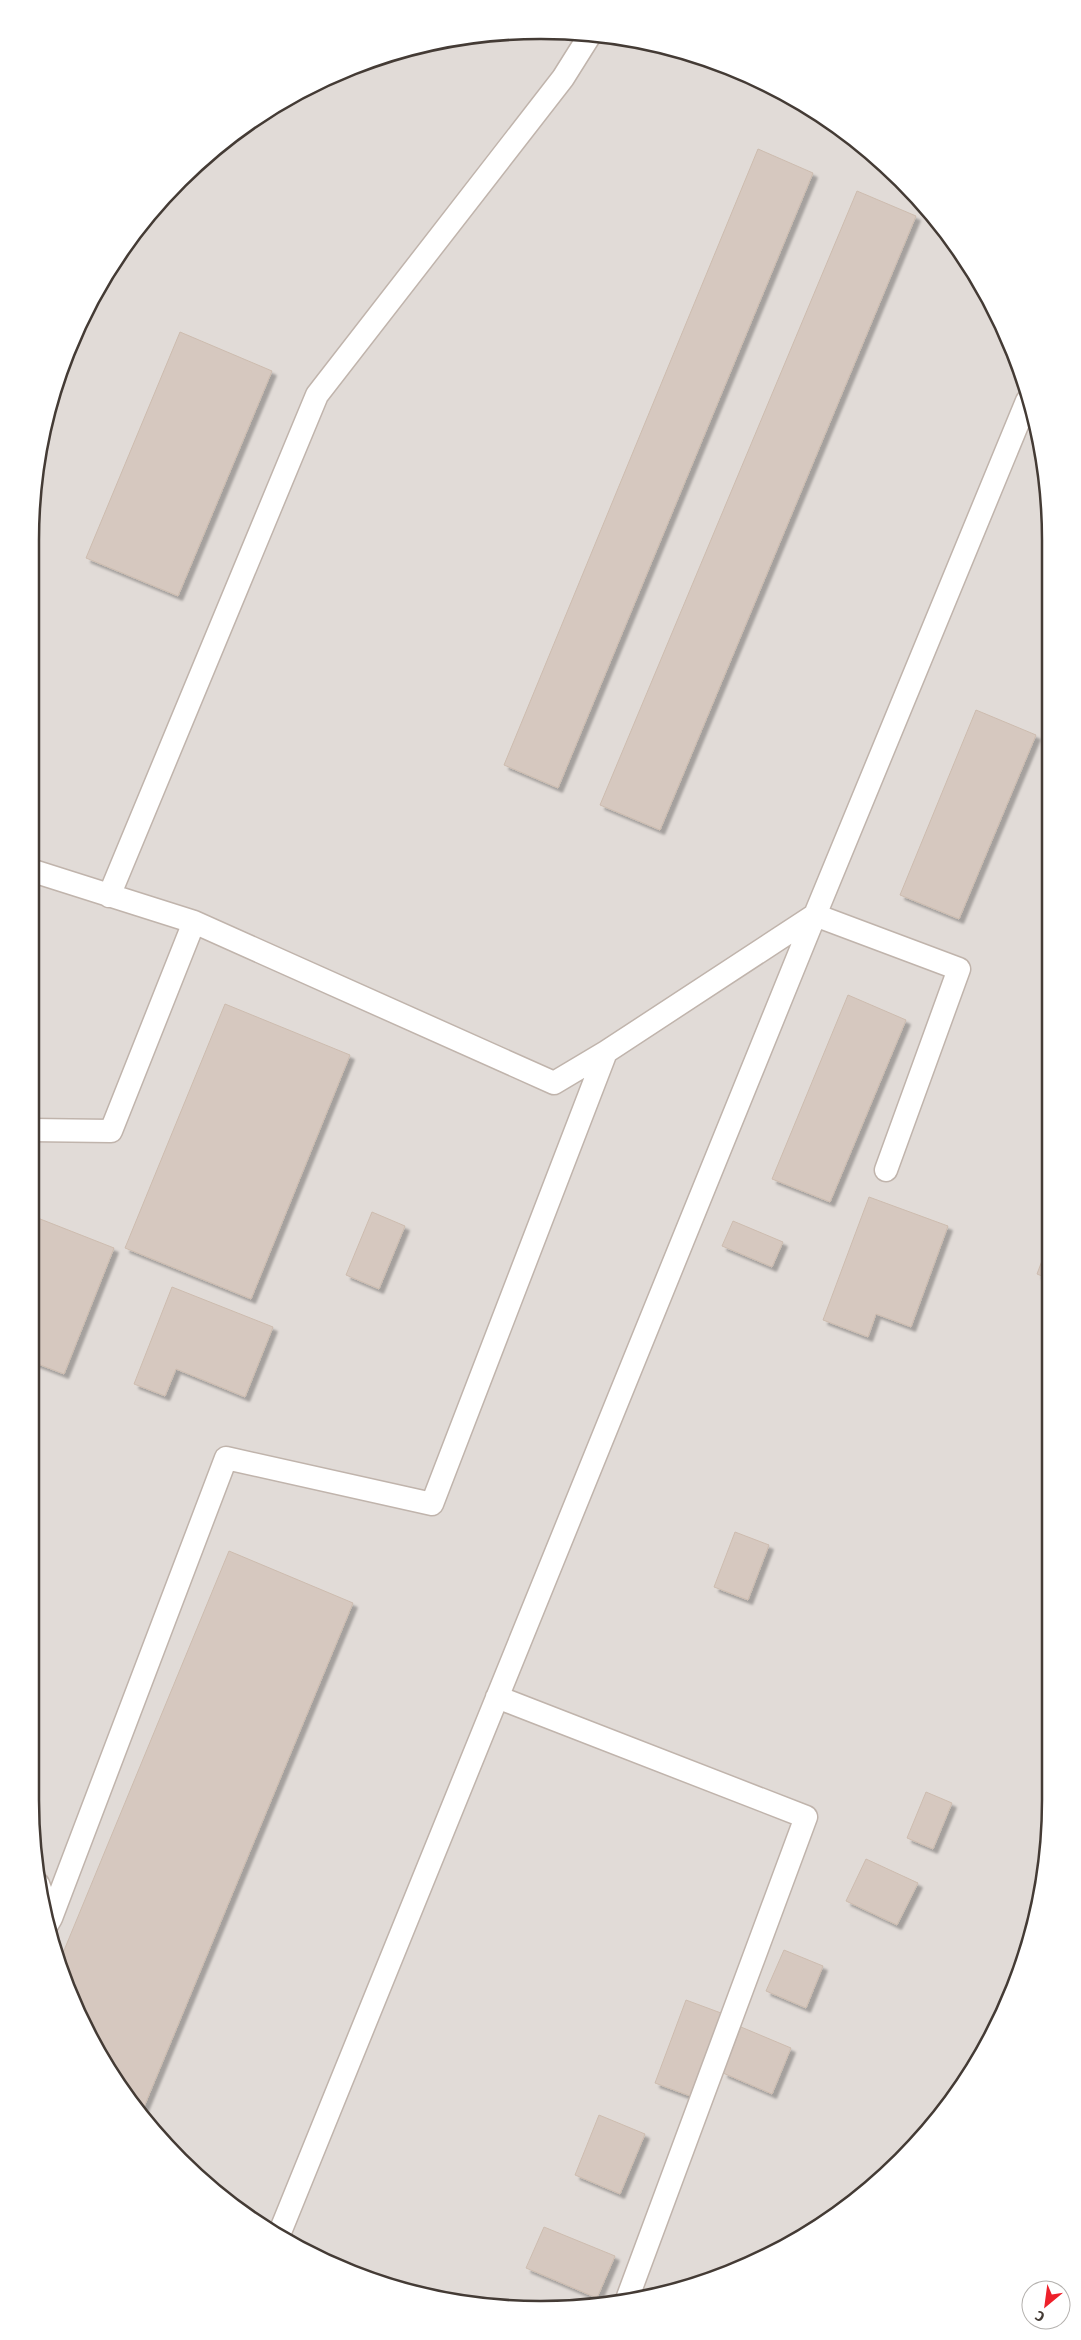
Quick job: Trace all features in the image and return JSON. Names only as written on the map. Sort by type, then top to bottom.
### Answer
[{"type":"lane","points":[[109,896],[318,395],[562,78],[586,41]]},
{"type":"lane","points":[[281,2229],[815,915],[1024,408]]},
{"type":"lane","points":[[39,873],[194,922],[554,1083],[606,1052],[815,915]]},
{"type":"lane","points":[[815,915],[959,970],[886,1170]]},
{"type":"lane","points":[[39,1130],[111,1131],[194,922]]},
{"type":"lane","points":[[52,1914],[226,1458],[432,1504],[606,1052]]},
{"type":"lane","points":[[498,1697],[806,1817],[629,2293]]},
{"type":"shaded area","points":[[508,40],[573,40],[606,43],[638,48],[702,65],[762,90],[819,123],[871,163],[918,210],[958,262],[991,319],[1016,379],[1033,443],[1038,475],[1042,540],[1042,1800],[1038,1865],[1033,1897],[1016,1961],[991,2021],[958,2078],[939,2105],[918,2130],[871,2177],[819,2217],[762,2250],[733,2263],[702,2275],[638,2292],[573,2300],[540,2301],[475,2297],[443,2292],[379,2275],[319,2250],[262,2217],[235,2198],[210,2177],[163,2130],[123,2078],[90,2021],[77,1992],[65,1961],[48,1897],[40,1832],[39,540],[43,475],[48,443],[65,379],[90,319],[106,290],[142,235],[163,210],[210,163],[235,142],[262,123],[319,90],[379,65],[411,56],[443,48]]},
{"type":"building","points":[[758,149],[813,173],[558,788],[504,765]]},
{"type":"building","points":[[857,191],[916,216],[660,830],[600,805]]},
{"type":"building","points":[[180,332],[272,371],[178,596],[86,558]]},
{"type":"building","points":[[976,710],[1036,735],[959,919],[900,895]]},
{"type":"building","points":[[848,995],[906,1020],[830,1202],[772,1179]]},
{"type":"building","points":[[225,1004],[350,1055],[251,1299],[125,1248]]},
{"type":"building","points":[[869,1197],[948,1226],[911,1327],[876,1314],[868,1337],[823,1320]]},
{"type":"building","points":[[372,1212],[405,1226],[379,1289],[346,1275]]},
{"type":"building","points":[[39,1219],[114,1248],[64,1374],[39,1364]]},
{"type":"building","points":[[733,1221],[783,1242],[772,1267],[722,1246]]},
{"type":"building","points":[[1042,1261],[1042,1276],[1037,1274]]},
{"type":"building","points":[[172,1287],[273,1327],[245,1397],[176,1369],[165,1396],[134,1384]]},
{"type":"building","points":[[735,1532],[769,1545],[748,1600],[714,1587]]},
{"type":"building","points":[[229,1551],[353,1603],[144,2107],[123,2078],[90,2021],[63,1953]]},
{"type":"building","points":[[926,1792],[952,1803],[933,1849],[907,1838]]},
{"type":"building","points":[[866,1859],[918,1883],[897,1925],[846,1901]]},
{"type":"building","points":[[784,1950],[823,1966],[806,2008],[766,1991]]},
{"type":"building","points":[[686,2000],[721,2013],[690,2096],[655,2083]]},
{"type":"building","points":[[741,2027],[791,2048],[772,2094],[723,2073]]},
{"type":"building","points":[[599,2115],[645,2134],[620,2194],[575,2175]]},
{"type":"building","points":[[544,2227],[615,2256],[597,2298],[526,2268]]}]
